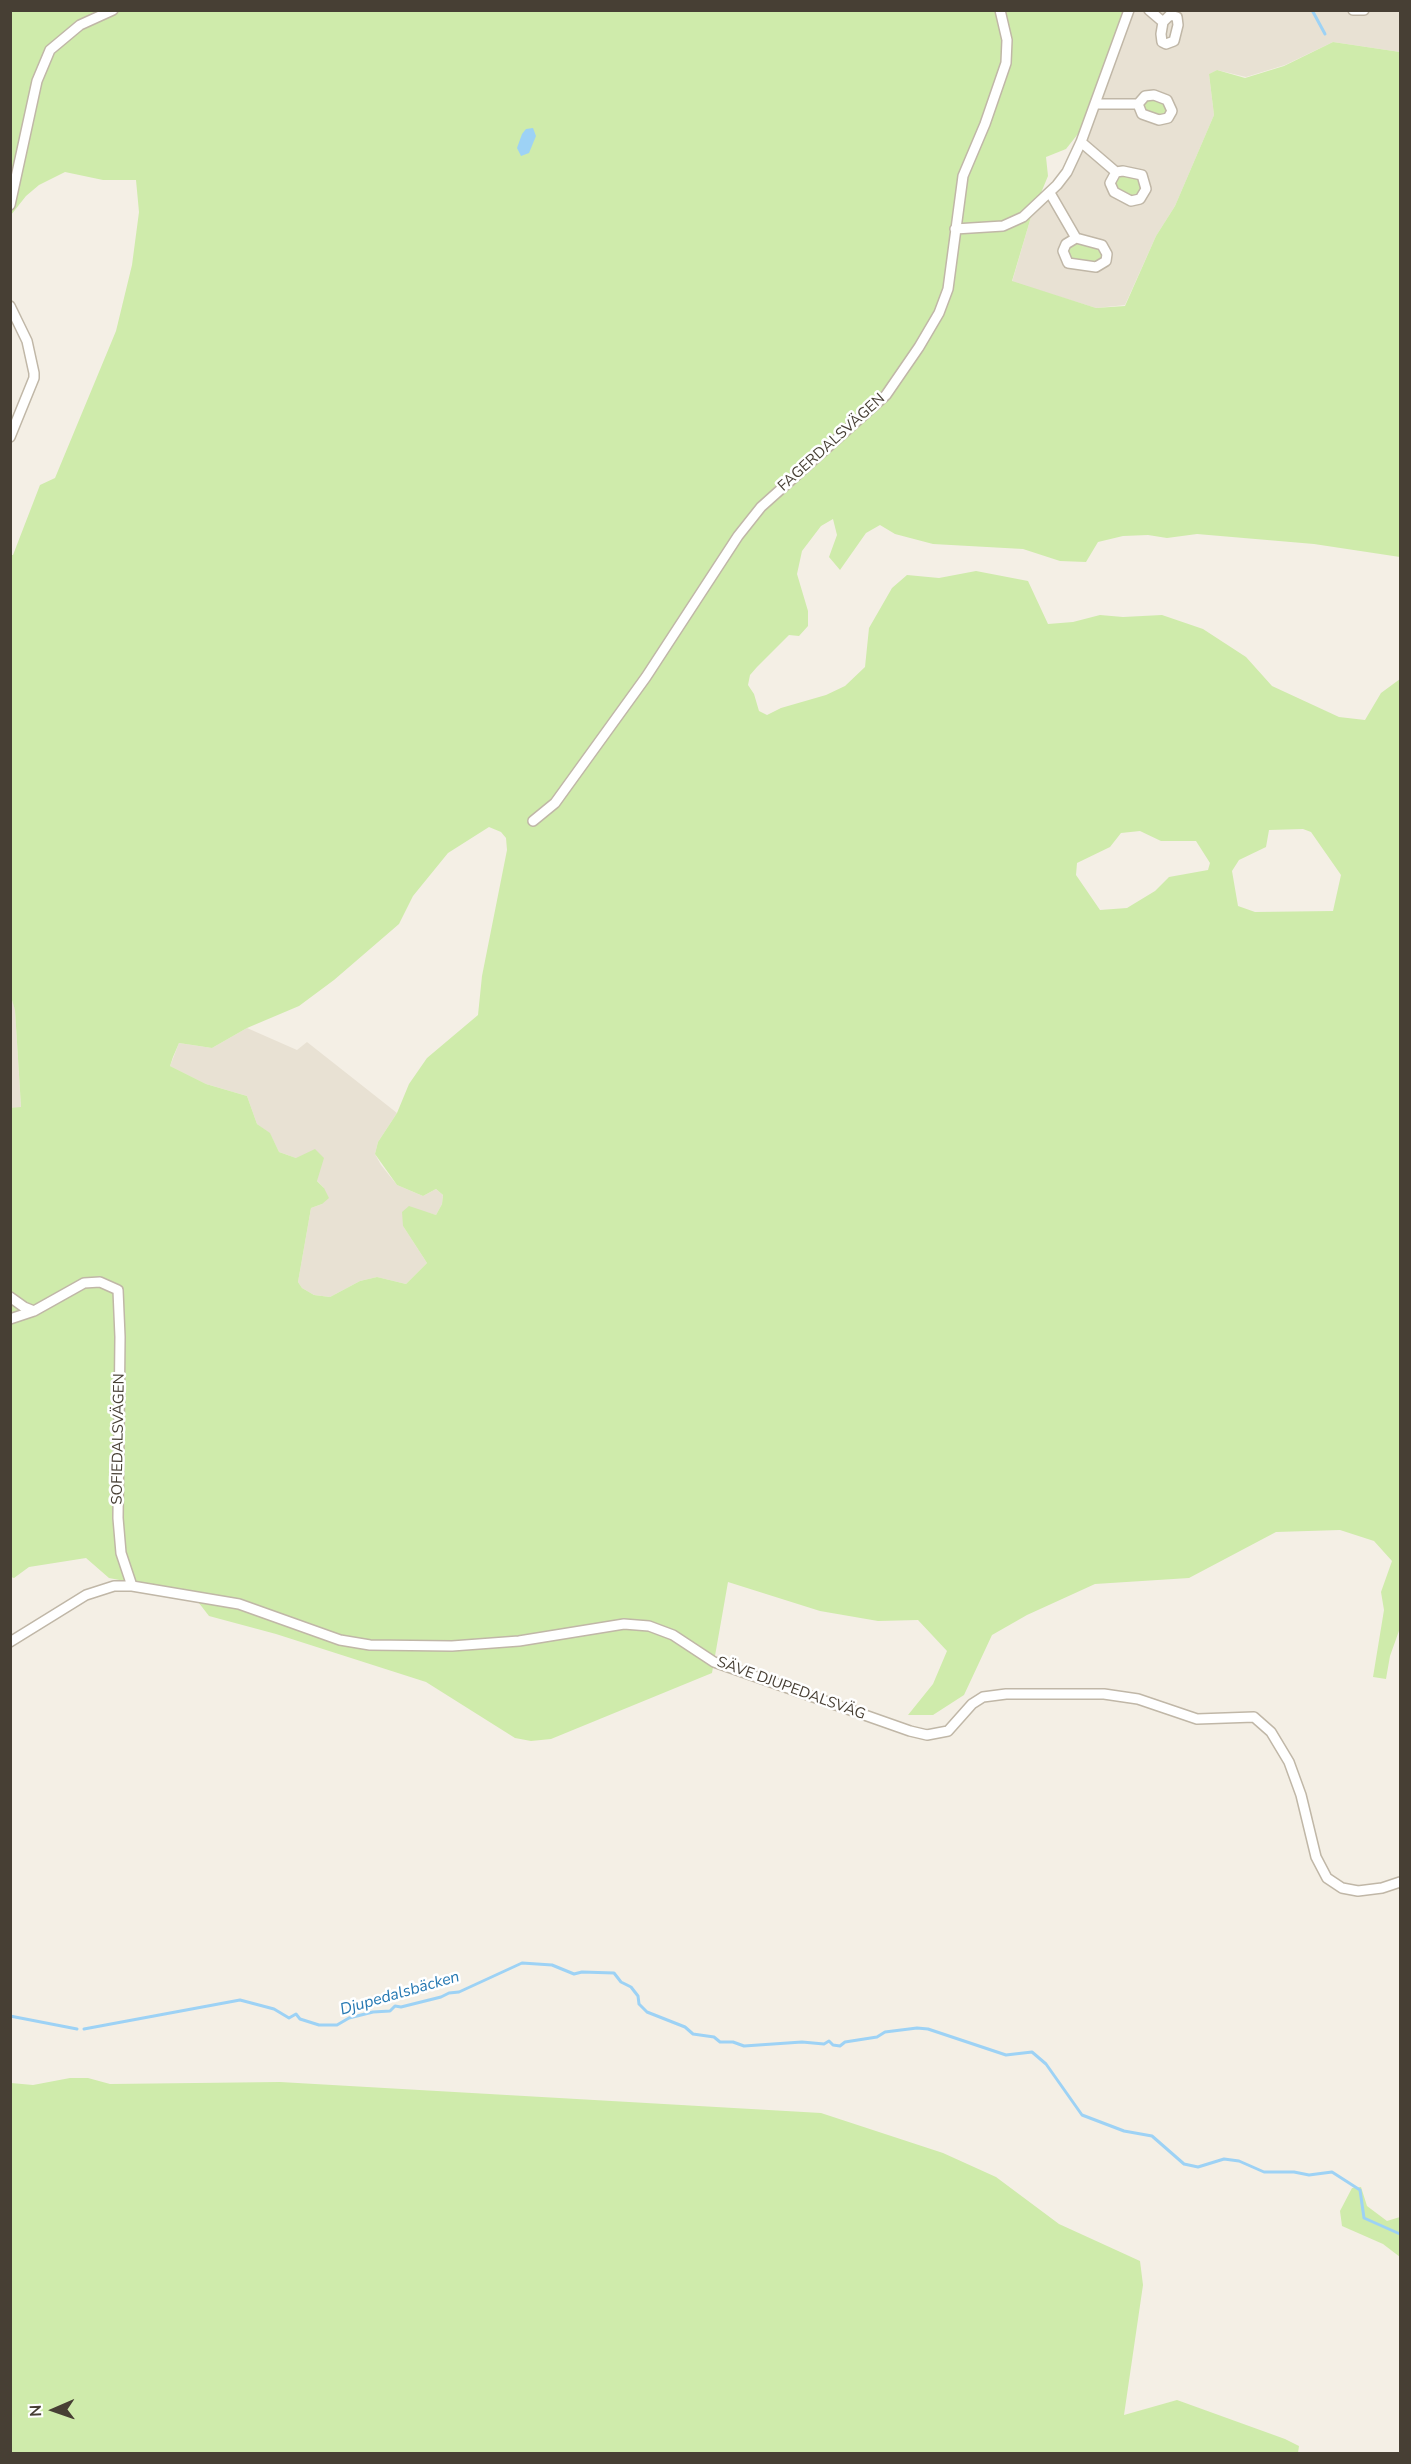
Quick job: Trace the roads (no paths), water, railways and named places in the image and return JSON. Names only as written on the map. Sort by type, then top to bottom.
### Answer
[{"type":"street","points":[[10,204],[37,81],[50,50],[80,25],[113,10]]},
{"type":"street","name":"FAGERDALSVÄGEN","points":[[533,821],[549,810],[651,670],[702,589],[755,514],[886,394],[939,312],[948,289],[963,176],[985,124],[1005,63],[1007,40],[1000,10]]},
{"type":"street","points":[[955,229],[1003,226],[1023,217],[1050,193],[1066,172],[1081,142],[1129,10]]},
{"type":"street","points":[[1149,10],[1163,22]]},
{"type":"street","points":[[1353,10],[1364,10]]},
{"type":"street","points":[[1095,104],[1138,104]]},
{"type":"street","points":[[1081,142],[1116,172]]},
{"type":"street","points":[[1050,193],[1076,238],[1102,245],[1107,254],[1106,261],[1096,267],[1068,263],[1063,250],[1066,244],[1076,238]]},
{"type":"street","points":[[10,306],[27,341],[34,373],[10,437]]},
{"type":"street","name":"SOFIEDALSVÄGEN","points":[[34,1311],[84,1283],[99,1282],[118,1290],[120,1337],[118,1518],[121,1553],[132,1586]]},
{"type":"street","points":[[10,1297],[34,1311]]},
{"type":"street","points":[[10,1319],[34,1311]]},
{"type":"street","name":"SÄVE DJUPEDALSVÄG","points":[[10,1642],[86,1595],[114,1586],[132,1586],[239,1604],[340,1640],[370,1645],[463,1646],[519,1641],[624,1624],[644,1625],[668,1632],[705,1657],[730,1668],[927,1735],[948,1731],[972,1704],[983,1697],[1006,1694],[1104,1694],[1138,1699],[1197,1719],[1254,1717],[1271,1732],[1289,1762],[1301,1795],[1316,1857],[1327,1878],[1342,1888],[1358,1891],[1382,1888],[1401,1882]]},
{"type":"water","points":[[533,128],[536,136],[529,153],[521,156],[517,148],[522,134],[526,129]]},
{"type":"waterway","points":[[1312,10],[1325,34]]},
{"type":"waterway","name":"Djupedalsbäcken","points":[[84,2029],[240,2000],[274,2009],[289,2018],[296,2014],[300,2019],[319,2025],[337,2025],[349,2018],[373,2012],[390,2011],[395,2006],[401,2007],[459,1992],[522,1963],[552,1965],[574,1974],[614,1973],[621,1982],[631,1987],[638,1996],[639,2004],[647,2012],[685,2027],[693,2034],[714,2037],[720,2042],[733,2042],[744,2046],[802,2042],[824,2044],[829,2041],[833,2045],[840,2046],[845,2042],[877,2037],[885,2032],[917,2028],[928,2029],[1006,2055],[1032,2052],[1046,2064],[1082,2115],[1124,2131],[1152,2136],[1184,2164],[1198,2167],[1224,2159],[1239,2161],[1264,2172],[1294,2172],[1309,2175],[1332,2172],[1360,2190],[1364,2218],[1400,2234]]},
{"type":"waterway","name":"Djupedalsbäcken","points":[[10,2016],[77,2029]]}]
